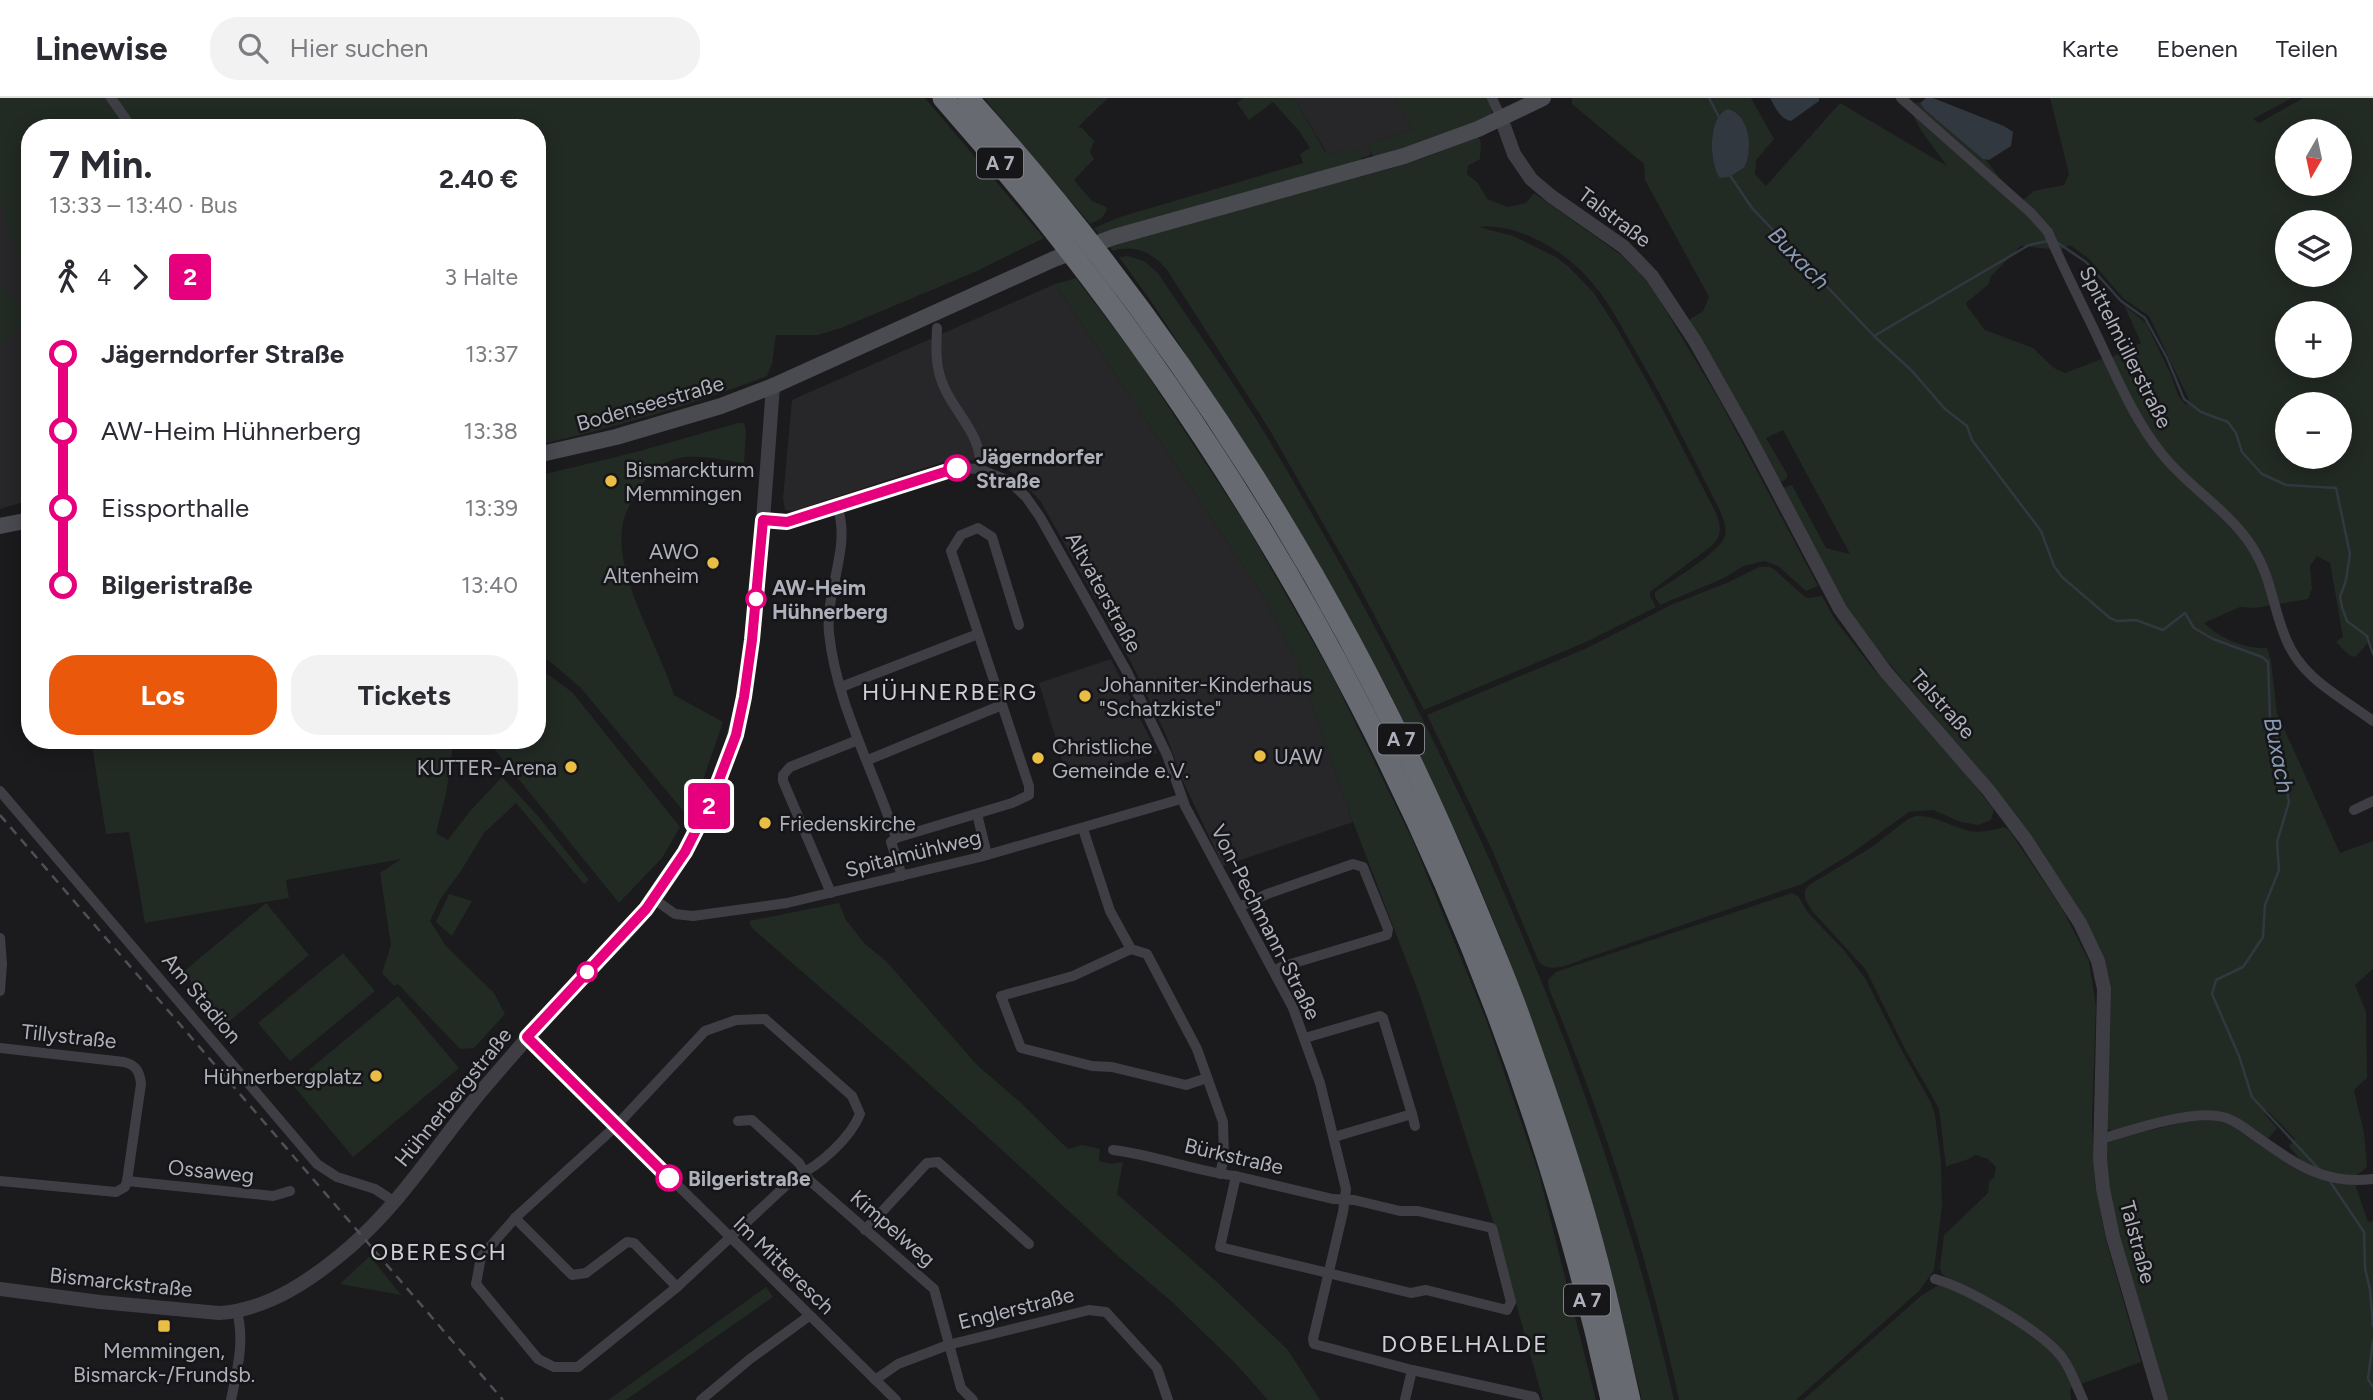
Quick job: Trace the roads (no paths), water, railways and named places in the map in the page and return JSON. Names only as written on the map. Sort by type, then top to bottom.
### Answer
[{"type":"highway","name":"A 7","points":[[943,98],[1064,226]]},
{"type":"highway","name":"A 7","points":[[968,98],[1103,276],[1169,350],[1294,544],[1353,646],[1408,754],[1446,834],[1518,1012],[1549,1102],[1596,1254],[1630,1400]]},
{"type":"highway","name":"A 7","points":[[1103,276],[1256,519],[1342,668],[1397,778],[1471,945],[1537,1123],[1569,1228],[1611,1400]]},
{"type":"main road","name":"Bodenseestraße","points":[[546,452],[694,414],[774,386],[1054,259],[1114,237],[1444,143],[1543,98]]},
{"type":"main road","points":[[0,526],[21,522]]},
{"type":"street","points":[[111,98],[126,119]]},
{"type":"street","points":[[1492,98],[1502,118]]},
{"type":"street","name":"Spittelmüllerstraße","points":[[1901,98],[2031,213],[2048,232],[2119,383],[2149,436],[2178,472],[2236,526],[2251,545],[2273,592],[2286,640],[2305,671],[2373,722]]},
{"type":"street","name":"Talstraße","points":[[1502,118],[1514,153],[1531,179],[1624,247],[1659,285],[1695,341],[1748,435],[1840,609],[1885,671],[1989,791],[2026,840],[2067,901],[2098,961],[2104,989],[2101,1175],[2109,1221],[2161,1400]]},
{"type":"street","points":[[763,520],[787,522],[957,468],[979,469],[980,456],[976,442],[945,391],[938,369],[937,328]]},
{"type":"street","name":"Hühnerbergstraße","points":[[237,1311],[268,1301],[300,1284],[372,1227],[527,1037],[654,899],[685,852],[698,829],[736,735],[750,661],[774,386]]},
{"type":"street","name":"Altvaterstraße","points":[[979,469],[1009,481],[1026,497],[1040,517],[1127,672],[1167,755],[1181,799]]},
{"type":"street","points":[[837,506],[842,527],[829,608],[829,630],[847,711],[896,838]]},
{"type":"street","points":[[902,876],[891,842],[896,838],[1025,799],[1029,795],[1029,786],[951,551],[961,535],[978,527],[992,537],[1019,625]]},
{"type":"street","points":[[841,687],[978,634]]},
{"type":"street","points":[[868,760],[1002,705]]},
{"type":"street","points":[[831,893],[783,775],[790,767],[858,740]]},
{"type":"street","name":"Am Stadion","points":[[0,791],[317,1164],[337,1177],[375,1189],[395,1202]]},
{"type":"street","name":"Spitalmühlweg","points":[[654,899],[676,914],[693,916],[787,903],[987,855],[1181,799]]},
{"type":"street","name":"Von-Pechmann-Straße","points":[[1181,799],[1274,971],[1305,1038],[1334,1137],[1346,1189],[1345,1200],[1314,1344],[1412,1370]]},
{"type":"street","points":[[2354,810],[2373,802]]},
{"type":"street","points":[[977,814],[987,855]]},
{"type":"street","points":[[1083,828],[1110,911],[1131,949]]},
{"type":"street","points":[[1239,907],[1353,864],[1363,867],[1388,929],[1387,935],[1274,971]]},
{"type":"street","points":[[0,938],[0,991]]},
{"type":"street","points":[[1208,1078],[1186,1085],[1021,1048],[1001,996],[1073,976],[1131,949],[1147,954],[1197,1049],[1208,1078],[1223,1122],[1224,1157],[1220,1174]]},
{"type":"street","points":[[1305,1038],[1380,1016],[1383,1018],[1413,1120],[1334,1137]]},
{"type":"street","points":[[765,1019],[852,1096],[860,1114],[855,1127],[812,1169],[796,1176],[677,1287],[578,1367],[554,1367],[538,1359],[476,1284],[481,1257],[515,1218],[616,1126],[705,1031],[736,1020],[765,1019]]},
{"type":"street","name":"Im Mitteresch","points":[[527,1037],[895,1400]]},
{"type":"street","name":"Tillystraße","points":[[0,1048],[114,1060],[134,1066],[141,1078],[141,1093],[127,1181]]},
{"type":"street","points":[[2101,1139],[2196,1116],[2220,1116],[2236,1122],[2293,1162],[2320,1175],[2373,1179]]},
{"type":"street","name":"Kimpelweg","points":[[738,1121],[751,1120],[799,1163],[809,1180],[934,1289],[961,1388],[973,1400]]},
{"type":"street","name":"Bürkstraße","points":[[1113,1150],[1333,1199],[1399,1211],[1418,1211],[1492,1228],[1511,1302],[1507,1310],[1426,1290],[1411,1293],[1328,1273]]},
{"type":"street","points":[[865,1230],[927,1163],[938,1162],[1029,1244]]},
{"type":"street","points":[[1236,1176],[1220,1247],[1328,1273]]},
{"type":"street","points":[[0,1181],[116,1192],[125,1187],[127,1181]]},
{"type":"street","name":"Ossaweg","points":[[127,1181],[273,1196],[290,1191]]},
{"type":"street","points":[[515,1218],[572,1275],[586,1273],[627,1242],[634,1243],[677,1287]]},
{"type":"street","points":[[1936,1279],[1974,1295],[2051,1345],[2066,1364],[2083,1400]]},
{"type":"street","name":"Bismarckstraße","points":[[0,1289],[168,1309],[219,1313],[237,1311]]},
{"type":"street","name":"Englerstraße","points":[[875,1380],[898,1364],[948,1345],[1088,1310],[1106,1312],[1157,1368],[1168,1400]]},
{"type":"street","points":[[231,1400],[239,1351],[240,1323],[237,1311]]},
{"type":"street","points":[[701,1400],[750,1359],[809,1316]]},
{"type":"street","points":[[1405,1400],[1412,1370],[1534,1397],[1535,1400]]},
{"type":"waterway","name":"Buxach","points":[[1709,98],[1719,117]]},
{"type":"waterway","name":"Buxach","points":[[1729,174],[1752,208],[1874,336],[1912,371],[1945,409],[1967,426],[1972,440],[2041,531],[2054,566],[2062,577],[2117,621],[2136,620],[2163,630],[2185,613],[2194,628],[2268,662],[2270,717],[2278,742],[2289,802],[2277,842],[2279,870],[2265,905],[2263,937],[2243,967],[2216,980],[2212,994],[2239,1056],[2252,1097],[2318,1168]]},
{"type":"waterway","name":"Buxach","points":[[1874,336],[2029,245],[2048,241]]},
{"type":"waterway","name":"Buxach","points":[[2058,243],[2086,262],[2121,301],[2145,318],[2167,358],[2184,399],[2201,412],[2228,422],[2236,433],[2242,452],[2262,474],[2286,485],[2336,488],[2350,554],[2340,597],[2342,607],[2347,621],[2367,636],[2373,654]]},
{"type":"waterway","name":"Buxach","points":[[2329,1180],[2364,1232],[2365,1268],[2373,1326]]},
{"type":"waterway","name":"Buxach","points":[[2373,1341],[2368,1379],[2373,1387]]},
{"type":"railway","points":[[0,815],[503,1400]]},
{"type":"place","name":"Jägerndorfer Straße","points":[[957,468]]},
{"type":"place","name":"Bismarckturm Memmingen","points":[[611,481]]},
{"type":"place","name":"AWO Altenheim","points":[[713,563]]},
{"type":"place","name":"AW-Heim Hühnerberg","points":[[756,599]]},
{"type":"place","name":"Johanniter-Kinderhaus \"Schatzkiste\"","points":[[1085,696]]},
{"type":"place","name":"UAW","points":[[1260,756]]},
{"type":"place","name":"Christliche Gemeinde e.V.","points":[[1038,758]]},
{"type":"place","name":"KUTTER-Arena","points":[[571,767]]},
{"type":"place","name":"Friedenskirche","points":[[765,823]]},
{"type":"place","name":"Hühnerbergplatz","points":[[376,1076]]},
{"type":"place","name":"Bilgeristraße","points":[[669,1178]]},
{"type":"place","name":"Memmingen, Bismarck-/Frundsb.","points":[[164,1326]]},
{"type":"district","name":"HÜHNERBERG","points":[[950,692]]},
{"type":"district","name":"OBERESCH","points":[[439,1252]]},
{"type":"district","name":"DOBELHALDE","points":[[1465,1344]]}]
